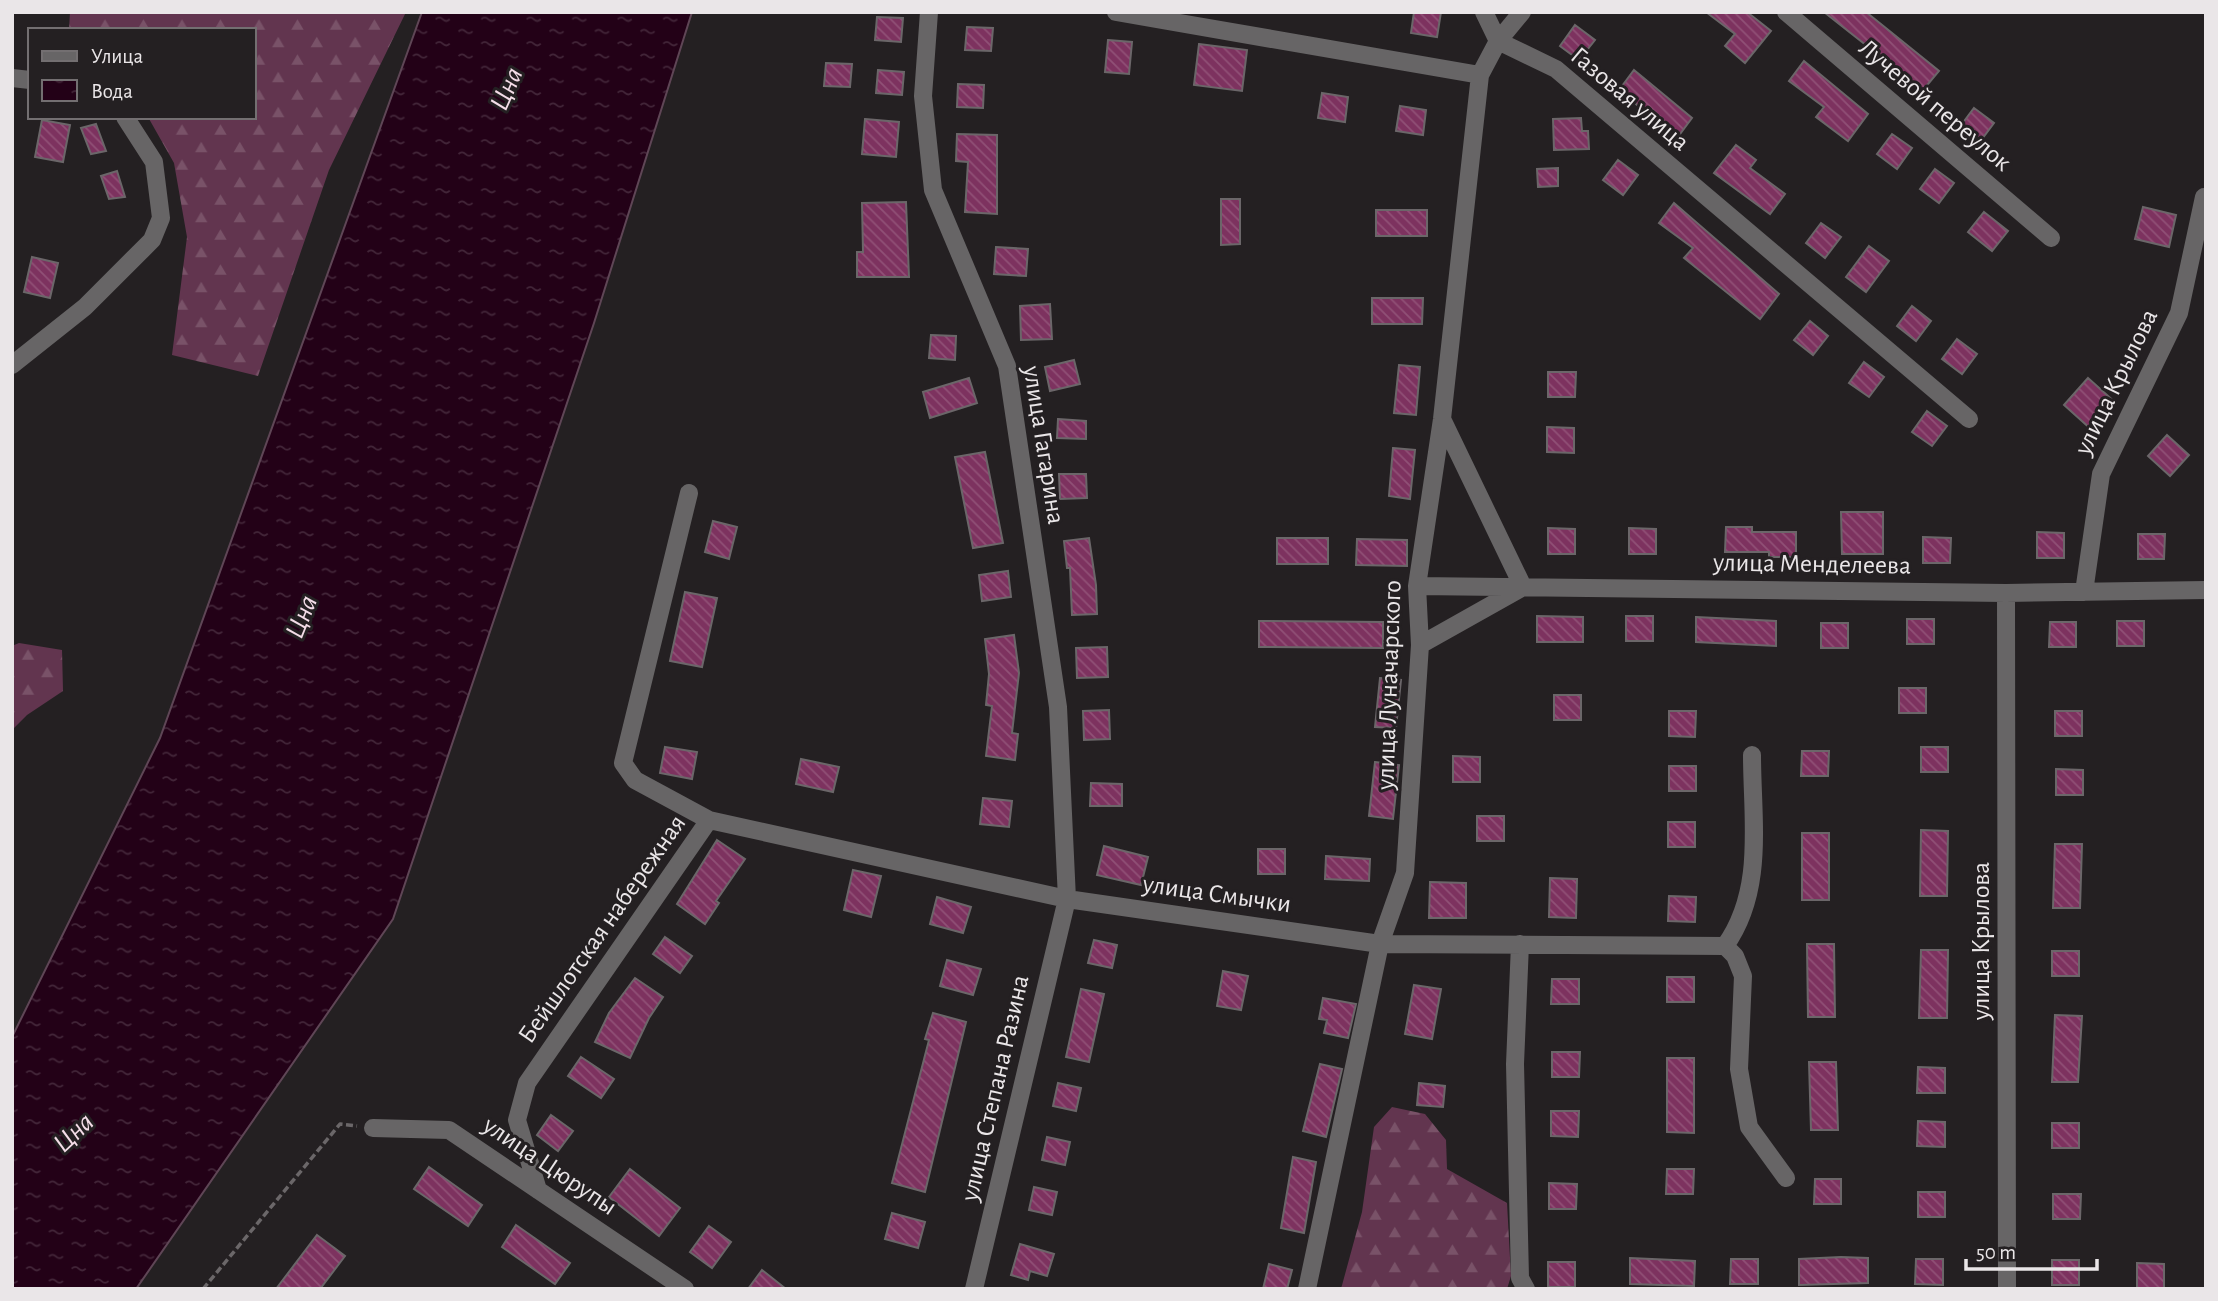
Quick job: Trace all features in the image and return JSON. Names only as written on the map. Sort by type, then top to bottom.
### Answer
[{"type":"street","name":"улица Гагарина","points":[[929,12],[923,96],[933,190],[1007,366],[1058,707],[1067,899]]},
{"type":"street","points":[[1115,12],[1480,75],[1498,41],[1522,12]]},
{"type":"street","points":[[1484,12],[1498,41]]},
{"type":"street","name":"Лучевой переулок","points":[[1786,12],[2050,238]]},
{"type":"street","name":"Газовая улица","points":[[1498,41],[1556,69],[1969,419]]},
{"type":"street","name":"улица Луначарского","points":[[1307,1289],[1380,943],[1405,873],[1420,645],[1417,586],[1442,419],[1480,75]]},
{"type":"street","points":[[12,365],[85,307],[152,240],[161,218],[154,162],[126,119]]},
{"type":"street","name":"улица Крылова","points":[[2084,592],[2101,474],[2179,313],[2204,197]]},
{"type":"street","points":[[1420,645],[1523,587],[1442,419]]},
{"type":"street","name":"Бейшлотская набережная","points":[[538,1190],[517,1120],[527,1083],[709,820],[635,780],[623,763],[689,493]]},
{"type":"street","name":"улица Менделеева","points":[[1417,586],[2006,593],[2206,590]]},
{"type":"street","name":"улица Крылова","points":[[2006,593],[2007,1289]]},
{"type":"street","points":[[1752,755],[1753,883],[1737,929],[1725,946],[1735,956],[1743,976],[1740,1069],[1749,1127],[1786,1178]]},
{"type":"street","name":"улица Смычки","points":[[709,820],[1067,899],[1380,943],[1725,946]]},
{"type":"street","name":"улица Степана Разина","points":[[974,1289],[1067,899]]},
{"type":"street","points":[[1520,944],[1515,1064],[1520,1279],[1526,1289]]},
{"type":"street","name":"улица Цюрупы","points":[[373,1128],[449,1130],[685,1289]]},
{"type":"path","points":[[203,1289],[340,1124],[373,1128]]},
{"type":"green space","points":[[70,12],[406,12],[329,170],[258,376],[172,355],[187,237],[174,163],[149,119],[256,119],[256,28],[69,28]]},
{"type":"green space","points":[[19,643],[62,650],[63,691],[27,715],[12,730],[12,646]]},
{"type":"green space","points":[[1392,1107],[1425,1114],[1446,1140],[1447,1169],[1507,1203],[1511,1276],[1507,1289],[1341,1289],[1362,1212],[1374,1127]]},
{"type":"water","name":"Цна","points":[[422,12],[692,12],[594,323],[393,919],[136,1289],[12,1289],[12,1037],[160,738]]},
{"type":"building","points":[[1414,12],[1441,12],[1437,37],[1411,33]]},
{"type":"building","points":[[1706,12],[1747,12],[1771,31],[1745,63],[1725,46],[1735,34]]},
{"type":"building","points":[[1824,12],[1866,12],[1939,71],[1923,90]]},
{"type":"building","points":[[877,17],[903,18],[901,42],[875,40]]},
{"type":"building","points":[[1575,25],[1595,40],[1579,60],[1560,46]]},
{"type":"building","points":[[967,27],[993,28],[991,51],[965,50]]},
{"type":"building","points":[[1108,40],[1132,42],[1129,74],[1105,72]]},
{"type":"building","points":[[1199,44],[1247,50],[1242,91],[1194,85]]},
{"type":"building","points":[[1804,61],[1868,114],[1848,141],[1816,117],[1824,107],[1789,81]]},
{"type":"building","points":[[826,63],[852,64],[850,87],[824,86]]},
{"type":"building","points":[[878,70],[904,72],[902,95],[876,93]]},
{"type":"building","points":[[1634,70],[1692,118],[1677,138],[1619,90]]},
{"type":"building","points":[[958,84],[984,85],[983,108],[957,107]]},
{"type":"building","points":[[1322,93],[1348,97],[1345,122],[1318,118]]},
{"type":"building","points":[[1400,106],[1426,110],[1423,135],[1396,131]]},
{"type":"building","points":[[1974,108],[1994,123],[1979,143],[1959,128]]},
{"type":"building","points":[[1581,118],[1582,131],[1588,131],[1589,149],[1554,150],[1553,119]]},
{"type":"building","points":[[865,119],[899,122],[896,157],[862,154]]},
{"type":"building","points":[[42,120],[70,125],[63,162],[35,157]]},
{"type":"building","points":[[96,124],[106,151],[91,154],[81,128]]},
{"type":"building","points":[[957,134],[997,135],[997,214],[965,212],[968,162],[956,161]]},
{"type":"building","points":[[1892,134],[1912,148],[1897,169],[1877,154]]},
{"type":"building","points":[[1736,145],[1756,160],[1750,168],[1785,194],[1770,214],[1714,173]]},
{"type":"building","points":[[1618,160],[1638,175],[1623,195],[1603,180]]},
{"type":"building","points":[[1558,168],[1558,186],[1538,187],[1537,169]]},
{"type":"building","points":[[1935,169],[1954,183],[1939,203],[1920,189]]},
{"type":"building","points":[[117,171],[125,197],[109,199],[101,176]]},
{"type":"building","points":[[1221,199],[1240,199],[1240,244],[1221,245]]},
{"type":"building","points":[[906,202],[909,277],[857,277],[857,252],[863,252],[862,203]]},
{"type":"building","points":[[1674,203],[1779,294],[1760,319],[1684,258],[1693,248],[1659,223]]},
{"type":"building","points":[[2143,207],[2176,215],[2169,247],[2135,239]]},
{"type":"building","points":[[1376,210],[1427,210],[1427,236],[1376,236]]},
{"type":"building","points":[[1984,212],[2008,231],[1992,251],[1968,232]]},
{"type":"building","points":[[1821,223],[1841,237],[1825,258],[1806,243]]},
{"type":"building","points":[[1869,246],[1889,261],[1866,292],[1846,277]]},
{"type":"building","points":[[996,247],[1028,249],[1026,276],[994,274]]},
{"type":"building","points":[[32,257],[58,263],[50,298],[24,292]]},
{"type":"building","points":[[1372,298],[1423,298],[1422,324],[1372,324]]},
{"type":"building","points":[[1050,304],[1052,339],[1021,340],[1020,306]]},
{"type":"building","points":[[1912,306],[1931,321],[1916,341],[1897,326]]},
{"type":"building","points":[[1810,321],[1828,336],[1813,355],[1794,340]]},
{"type":"building","points":[[931,335],[956,336],[955,360],[929,358]]},
{"type":"building","points":[[1957,339],[1977,354],[1962,374],[1942,359]]},
{"type":"building","points":[[1074,360],[1080,384],[1050,391],[1045,367]]},
{"type":"building","points":[[1864,362],[1884,377],[1869,397],[1849,383]]},
{"type":"building","points":[[1399,365],[1420,367],[1416,415],[1394,413]]},
{"type":"building","points":[[1548,372],[1576,372],[1575,397],[1548,397]]},
{"type":"building","points":[[969,378],[977,403],[930,418],[923,392]]},
{"type":"building","points":[[2088,378],[2116,403],[2092,430],[2064,405]]},
{"type":"building","points":[[1927,411],[1947,426],[1932,446],[1912,432]]},
{"type":"building","points":[[1058,419],[1086,421],[1086,439],[1057,438]]},
{"type":"building","points":[[1547,427],[1574,428],[1574,453],[1547,452]]},
{"type":"building","points":[[2167,435],[2189,455],[2170,476],[2148,456]]},
{"type":"building","points":[[1393,448],[1415,450],[1410,499],[1389,496]]},
{"type":"building","points":[[985,452],[1003,543],[973,548],[955,457]]},
{"type":"building","points":[[1059,474],[1086,474],[1087,498],[1060,499]]},
{"type":"building","points":[[1841,512],[1883,512],[1883,554],[1842,554]]},
{"type":"building","points":[[713,521],[737,527],[729,559],[705,552]]},
{"type":"building","points":[[1726,527],[1752,527],[1752,532],[1796,532],[1796,557],[1769,557],[1769,552],[1725,552]]},
{"type":"building","points":[[1548,528],[1575,529],[1575,554],[1548,554]]},
{"type":"building","points":[[1629,528],[1656,529],[1656,554],[1629,554]]},
{"type":"building","points":[[2037,532],[2064,533],[2064,558],[2037,558]]},
{"type":"building","points":[[2138,534],[2165,534],[2164,559],[2138,559]]},
{"type":"building","points":[[1923,537],[1951,538],[1950,563],[1923,563]]},
{"type":"building","points":[[1089,538],[1097,614],[1072,615],[1070,568],[1067,568],[1064,541]]},
{"type":"building","points":[[1277,538],[1328,538],[1328,564],[1277,564]]},
{"type":"building","points":[[1357,539],[1407,540],[1407,566],[1356,565]]},
{"type":"building","points":[[1008,571],[1011,597],[982,601],[979,575]]},
{"type":"building","points":[[685,592],[717,598],[702,667],[670,661]]},
{"type":"building","points":[[1537,616],[1583,617],[1583,642],[1537,642]]},
{"type":"building","points":[[1626,616],[1653,616],[1653,641],[1626,641]]},
{"type":"building","points":[[1696,617],[1776,621],[1776,646],[1696,642]]},
{"type":"building","points":[[1907,619],[1934,619],[1934,644],[1907,644]]},
{"type":"building","points":[[1259,621],[1383,622],[1383,648],[1259,647]]},
{"type":"building","points":[[2117,621],[2144,621],[2144,646],[2117,646]]},
{"type":"building","points":[[2050,622],[2076,622],[2076,647],[2049,647]]},
{"type":"building","points":[[1821,623],[1848,623],[1848,648],[1821,648]]},
{"type":"building","points":[[1014,635],[1019,673],[1012,733],[1018,734],[1015,760],[986,756],[992,706],[986,705],[989,674],[985,639]]},
{"type":"building","points":[[1107,647],[1108,677],[1077,678],[1076,648]]},
{"type":"building","points":[[1380,678],[1401,680],[1396,728],[1375,727]]},
{"type":"building","points":[[1899,688],[1926,688],[1926,713],[1899,713]]},
{"type":"building","points":[[1554,695],[1581,695],[1581,720],[1554,720]]},
{"type":"building","points":[[1109,710],[1110,739],[1084,740],[1083,711]]},
{"type":"building","points":[[1669,711],[1696,711],[1695,737],[1669,736]]},
{"type":"building","points":[[2055,711],[2082,711],[2082,736],[2055,736]]},
{"type":"building","points":[[665,747],[697,752],[692,779],[660,773]]},
{"type":"building","points":[[1921,747],[1948,747],[1948,772],[1921,772]]},
{"type":"building","points":[[1802,751],[1829,751],[1828,776],[1801,776]]},
{"type":"building","points":[[1453,756],[1480,757],[1480,782],[1453,782]]},
{"type":"building","points":[[801,759],[839,767],[833,792],[796,784]]},
{"type":"building","points":[[1375,762],[1399,765],[1393,819],[1369,816]]},
{"type":"building","points":[[1669,766],[1696,766],[1696,791],[1669,791]]},
{"type":"building","points":[[2056,769],[2083,770],[2083,795],[2056,795]]},
{"type":"building","points":[[1091,783],[1122,784],[1122,806],[1090,806]]},
{"type":"building","points":[[983,798],[1012,801],[1009,827],[980,824]]},
{"type":"building","points":[[1477,816],[1504,816],[1504,841],[1477,841]]},
{"type":"building","points":[[1668,822],[1695,822],[1695,847],[1668,847]]},
{"type":"building","points":[[1921,830],[1948,831],[1947,896],[1920,896]]},
{"type":"building","points":[[1802,833],[1829,833],[1829,900],[1802,900]]},
{"type":"building","points":[[717,840],[745,859],[716,901],[719,903],[705,924],[677,904]]},
{"type":"building","points":[[2055,844],[2082,844],[2080,908],[2053,908]]},
{"type":"building","points":[[1104,846],[1148,857],[1141,885],[1097,875]]},
{"type":"building","points":[[1258,849],[1285,849],[1285,874],[1258,874]]},
{"type":"building","points":[[1326,856],[1370,859],[1369,881],[1325,879]]},
{"type":"building","points":[[853,870],[881,876],[871,917],[844,910]]},
{"type":"building","points":[[1550,878],[1577,879],[1576,918],[1549,917]]},
{"type":"building","points":[[1430,882],[1466,883],[1466,918],[1429,918]]},
{"type":"building","points":[[1669,896],[1696,897],[1695,922],[1668,921]]},
{"type":"building","points":[[937,897],[971,907],[963,933],[930,924]]},
{"type":"building","points":[[665,937],[692,956],[680,973],[653,954]]},
{"type":"building","points":[[1094,940],[1117,945],[1112,968],[1088,963]]},
{"type":"building","points":[[1807,944],[1834,944],[1835,1017],[1808,1017]]},
{"type":"building","points":[[1921,950],[1948,950],[1947,1018],[1919,1018]]},
{"type":"building","points":[[2052,951],[2079,951],[2079,976],[2052,976]]},
{"type":"building","points":[[947,960],[981,969],[973,995],[940,986]]},
{"type":"building","points":[[1223,971],[1248,976],[1241,1010],[1217,1006]]},
{"type":"building","points":[[1667,977],[1694,977],[1694,1002],[1667,1002]]},
{"type":"building","points":[[635,978],[663,997],[649,1018],[630,1058],[595,1042],[609,1013]]},
{"type":"building","points":[[1552,979],[1579,979],[1579,1004],[1551,1004]]},
{"type":"building","points":[[1414,985],[1441,989],[1432,1039],[1405,1034]]},
{"type":"building","points":[[1081,989],[1104,994],[1089,1062],[1066,1057]]},
{"type":"building","points":[[1323,998],[1356,1004],[1348,1038],[1324,1033],[1327,1020],[1319,1019]]},
{"type":"building","points":[[933,1013],[966,1022],[925,1192],[892,1183],[929,1040],[925,1039]]},
{"type":"building","points":[[2055,1015],[2082,1016],[2078,1082],[2052,1082]]},
{"type":"building","points":[[1552,1052],[1580,1052],[1579,1077],[1552,1077]]},
{"type":"building","points":[[581,1057],[614,1079],[601,1098],[568,1076]]},
{"type":"building","points":[[1667,1058],[1694,1058],[1694,1133],[1667,1132]]},
{"type":"building","points":[[1809,1062],[1836,1062],[1838,1130],[1811,1130]]},
{"type":"building","points":[[1320,1064],[1342,1069],[1326,1137],[1303,1131]]},
{"type":"building","points":[[1918,1067],[1945,1068],[1945,1093],[1917,1093]]},
{"type":"building","points":[[1058,1083],[1081,1088],[1076,1111],[1053,1106]]},
{"type":"building","points":[[1419,1083],[1445,1086],[1443,1107],[1417,1105]]},
{"type":"building","points":[[1551,1111],[1579,1111],[1578,1137],[1551,1136]]},
{"type":"building","points":[[551,1115],[573,1131],[558,1151],[537,1135]]},
{"type":"building","points":[[1918,1121],[1945,1122],[1945,1147],[1917,1146]]},
{"type":"building","points":[[2052,1123],[2079,1123],[2079,1148],[2052,1148]]},
{"type":"building","points":[[1047,1137],[1070,1142],[1065,1165],[1042,1160]]},
{"type":"building","points":[[1293,1157],[1316,1162],[1304,1233],[1281,1228]]},
{"type":"building","points":[[429,1167],[482,1205],[468,1226],[414,1189]]},
{"type":"building","points":[[630,1169],[680,1208],[659,1236],[609,1197]]},
{"type":"building","points":[[1667,1169],[1694,1169],[1693,1194],[1666,1194]]},
{"type":"building","points":[[1815,1179],[1841,1179],[1841,1204],[1814,1204]]},
{"type":"building","points":[[1549,1183],[1577,1184],[1576,1209],[1549,1209]]},
{"type":"building","points":[[1034,1187],[1057,1192],[1052,1215],[1029,1210]]},
{"type":"building","points":[[1918,1192],[1945,1192],[1945,1217],[1918,1217]]},
{"type":"building","points":[[2053,1194],[2081,1194],[2080,1219],[2053,1219]]},
{"type":"building","points":[[892,1213],[925,1222],[918,1248],[885,1239]]},
{"type":"building","points":[[516,1225],[570,1263],[555,1284],[502,1247]]},
{"type":"building","points":[[709,1226],[731,1242],[712,1268],[690,1252]]},
{"type":"building","points":[[317,1235],[345,1256],[320,1289],[276,1289]]},
{"type":"building","points":[[1020,1244],[1054,1254],[1047,1276],[1030,1271],[1028,1280],[1011,1275]]},
{"type":"building","points":[[1630,1258],[1695,1261],[1694,1286],[1630,1284]]},
{"type":"building","points":[[1868,1258],[1868,1283],[1799,1285],[1799,1259]]},
{"type":"building","points":[[1731,1259],[1758,1259],[1758,1284],[1730,1284]]},
{"type":"building","points":[[1916,1259],[1943,1259],[1943,1285],[1915,1284]]},
{"type":"building","points":[[2052,1260],[2079,1260],[2079,1285],[2052,1285]]},
{"type":"building","points":[[1548,1262],[1575,1262],[1575,1287],[1548,1287]]},
{"type":"building","points":[[2137,1263],[2164,1264],[2164,1289],[2137,1289]]},
{"type":"building","points":[[1269,1264],[1292,1270],[1287,1289],[1263,1289]]},
{"type":"building","points":[[762,1270],[786,1289],[748,1289]]}]
